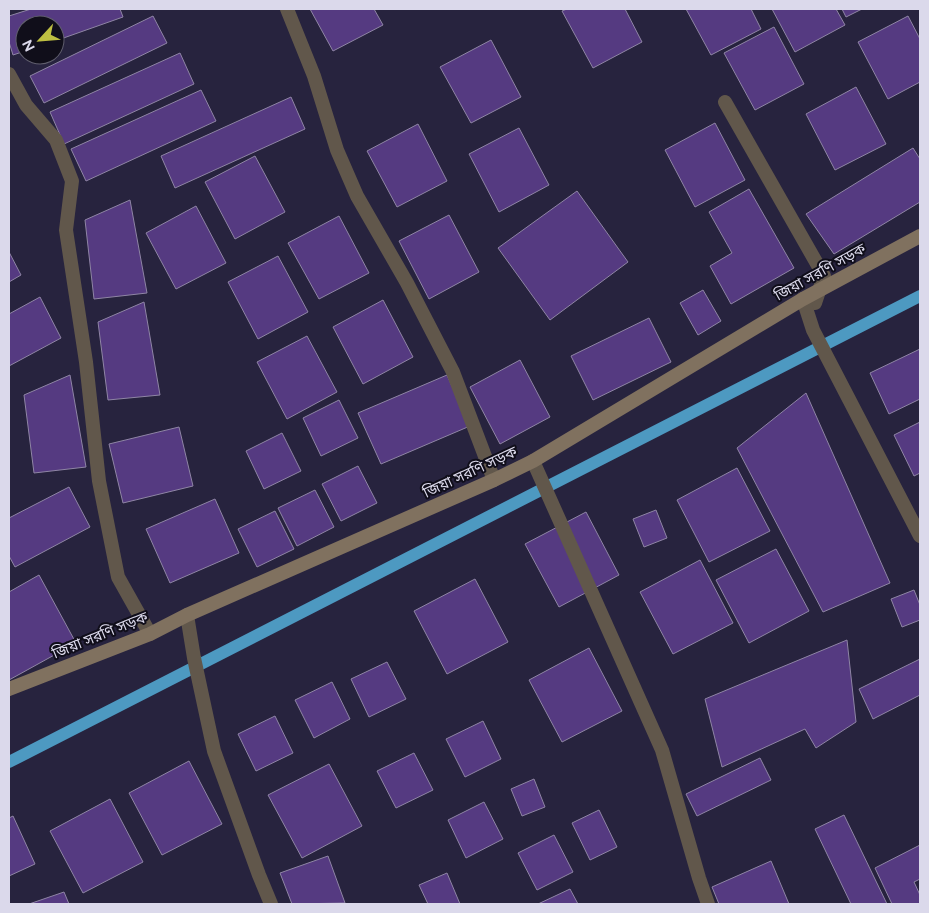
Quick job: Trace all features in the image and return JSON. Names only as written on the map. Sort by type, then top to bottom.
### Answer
[{"type":"main road","name":"জিয়া সরণি সড়ক","points":[[9,689],[150,634],[187,615],[533,461],[803,299],[920,236]]},
{"type":"street","points":[[288,9],[314,76],[337,150],[349,178],[357,196],[408,283],[453,372],[494,480]]},
{"type":"street","points":[[9,74],[26,105],[56,140],[72,181],[66,230],[86,362],[99,481],[118,577],[150,634]]},
{"type":"street","points":[[725,102],[824,276],[818,291]]},
{"type":"street","points":[[803,299],[813,330],[920,536]]},
{"type":"street","points":[[533,461],[662,750],[708,904]]},
{"type":"street","points":[[187,615],[194,658],[214,751],[258,875],[271,904]]},
{"type":"building","points":[[31,9],[120,9],[123,17],[65,37],[65,15],[15,15],[15,54],[13,55],[9,42],[9,16]]},
{"type":"building","points":[[310,9],[374,9],[383,25],[333,51]]},
{"type":"building","points":[[567,9],[625,9],[642,42],[593,68],[562,11]]},
{"type":"building","points":[[686,9],[751,9],[761,29],[711,55]]},
{"type":"building","points":[[772,9],[836,9],[845,25],[795,52]]},
{"type":"building","points":[[842,9],[862,9],[846,17]]},
{"type":"building","points":[[153,16],[167,43],[44,103],[30,76],[53,65],[65,65],[65,59]]},
{"type":"building","points":[[908,16],[920,39],[920,82],[888,99],[858,42]]},
{"type":"building","points":[[774,27],[804,84],[755,110],[724,53]]},
{"type":"building","points":[[491,40],[521,97],[471,123],[440,67]]},
{"type":"building","points":[[180,53],[194,84],[64,144],[50,112]]},
{"type":"building","points":[[856,87],[886,144],[835,170],[806,114]]},
{"type":"building","points":[[201,90],[216,121],[86,181],[71,149]]},
{"type":"building","points":[[291,97],[305,129],[175,188],[161,156]]},
{"type":"building","points":[[715,123],[745,180],[695,207],[665,150]]},
{"type":"building","points":[[418,124],[447,181],[397,207],[367,151]]},
{"type":"building","points":[[519,128],[549,185],[499,212],[469,154]]},
{"type":"building","points":[[913,148],[920,159],[920,202],[834,254],[806,214]]},
{"type":"building","points":[[255,156],[285,212],[235,239],[205,182]]},
{"type":"building","points":[[749,189],[794,268],[731,304],[710,266],[732,253],[709,212]]},
{"type":"building","points":[[577,191],[628,262],[550,320],[498,248]]},
{"type":"building","points":[[130,200],[147,293],[94,299],[85,220]]},
{"type":"building","points":[[196,206],[226,263],[176,289],[146,233]]},
{"type":"building","points":[[449,215],[479,272],[429,299],[399,241]]},
{"type":"building","points":[[339,216],[369,273],[319,299],[288,243]]},
{"type":"building","points":[[9,252],[21,275],[9,282]]},
{"type":"building","points":[[278,256],[308,312],[258,339],[228,282]]},
{"type":"building","points":[[703,290],[721,321],[698,335],[680,303]]},
{"type":"building","points":[[40,297],[61,338],[9,366],[9,314]]},
{"type":"building","points":[[383,300],[413,357],[363,384],[333,327]]},
{"type":"building","points":[[144,302],[160,395],[108,400],[98,322]]},
{"type":"building","points":[[649,318],[671,362],[593,400],[571,356]]},
{"type":"building","points":[[307,336],[337,392],[287,419],[257,362]]},
{"type":"building","points":[[920,349],[920,399],[889,414],[870,373]]},
{"type":"building","points":[[520,360],[550,417],[500,444],[470,387]]},
{"type":"building","points":[[70,375],[86,467],[34,473],[24,395]]},
{"type":"building","points":[[447,375],[470,426],[381,464],[358,413]]},
{"type":"building","points":[[806,393],[890,583],[823,612],[737,448]]},
{"type":"building","points":[[339,400],[358,438],[321,456],[303,418]]},
{"type":"building","points":[[920,422],[920,473],[914,476],[894,435]]},
{"type":"building","points":[[179,427],[193,486],[123,503],[109,444]]},
{"type":"building","points":[[282,433],[301,471],[264,489],[246,451]]},
{"type":"building","points":[[358,466],[377,503],[341,521],[322,484]]},
{"type":"building","points":[[737,468],[770,531],[709,562],[677,500]]},
{"type":"building","points":[[69,487],[90,527],[15,567],[9,556],[9,518]]},
{"type":"building","points":[[315,490],[334,527],[297,546],[278,508]]},
{"type":"building","points":[[215,499],[239,553],[170,583],[146,529]]},
{"type":"building","points":[[656,510],[667,538],[644,547],[633,519]]},
{"type":"building","points":[[275,511],[294,549],[257,567],[238,529]]},
{"type":"building","points":[[586,512],[619,575],[559,607],[525,544]]},
{"type":"building","points":[[776,549],[809,611],[749,643],[716,580]]},
{"type":"building","points":[[700,560],[733,623],[673,654],[640,592]]},
{"type":"building","points":[[39,575],[76,643],[9,680],[9,592]]},
{"type":"building","points":[[475,579],[508,642],[447,674],[414,611]]},
{"type":"building","points":[[914,590],[920,605],[920,620],[902,627],[891,599]]},
{"type":"building","points":[[847,640],[856,722],[816,748],[805,729],[722,767],[705,699]]},
{"type":"building","points":[[589,648],[622,711],[562,742],[529,680]]},
{"type":"building","points":[[920,659],[920,695],[873,719],[859,689]]},
{"type":"building","points":[[387,662],[406,699],[369,717],[351,679]]},
{"type":"building","points":[[332,682],[350,719],[314,738],[295,700]]},
{"type":"building","points":[[275,716],[293,753],[256,771],[238,734]]},
{"type":"building","points":[[483,721],[501,759],[465,777],[446,739]]},
{"type":"building","points":[[414,753],[433,790],[396,808],[377,771]]},
{"type":"building","points":[[760,758],[771,780],[697,816],[686,794]]},
{"type":"building","points":[[189,761],[222,824],[162,855],[129,793]]},
{"type":"building","points":[[329,764],[362,826],[302,858],[268,795]]},
{"type":"building","points":[[534,779],[545,807],[522,816],[511,789]]},
{"type":"building","points":[[110,799],[143,862],[83,893],[50,831]]},
{"type":"building","points":[[484,802],[503,839],[466,858],[448,820]]},
{"type":"building","points":[[599,810],[617,847],[590,860],[572,823]]},
{"type":"building","points":[[844,815],[887,904],[851,904],[815,829]]},
{"type":"building","points":[[13,816],[35,864],[9,876],[9,818]]},
{"type":"building","points":[[554,835],[573,872],[537,890],[518,853]]},
{"type":"building","points":[[920,845],[920,879],[914,882],[920,895],[920,904],[892,904],[875,868]]},
{"type":"building","points":[[328,856],[345,903],[292,904],[280,873]]},
{"type":"building","points":[[771,861],[789,904],[719,904],[712,887]]},
{"type":"building","points":[[447,873],[460,904],[428,904],[419,885]]},
{"type":"building","points":[[570,889],[578,904],[538,904]]},
{"type":"building","points":[[64,892],[69,904],[29,904]]},
{"type":"waterway","points":[[9,762],[920,296]]}]
